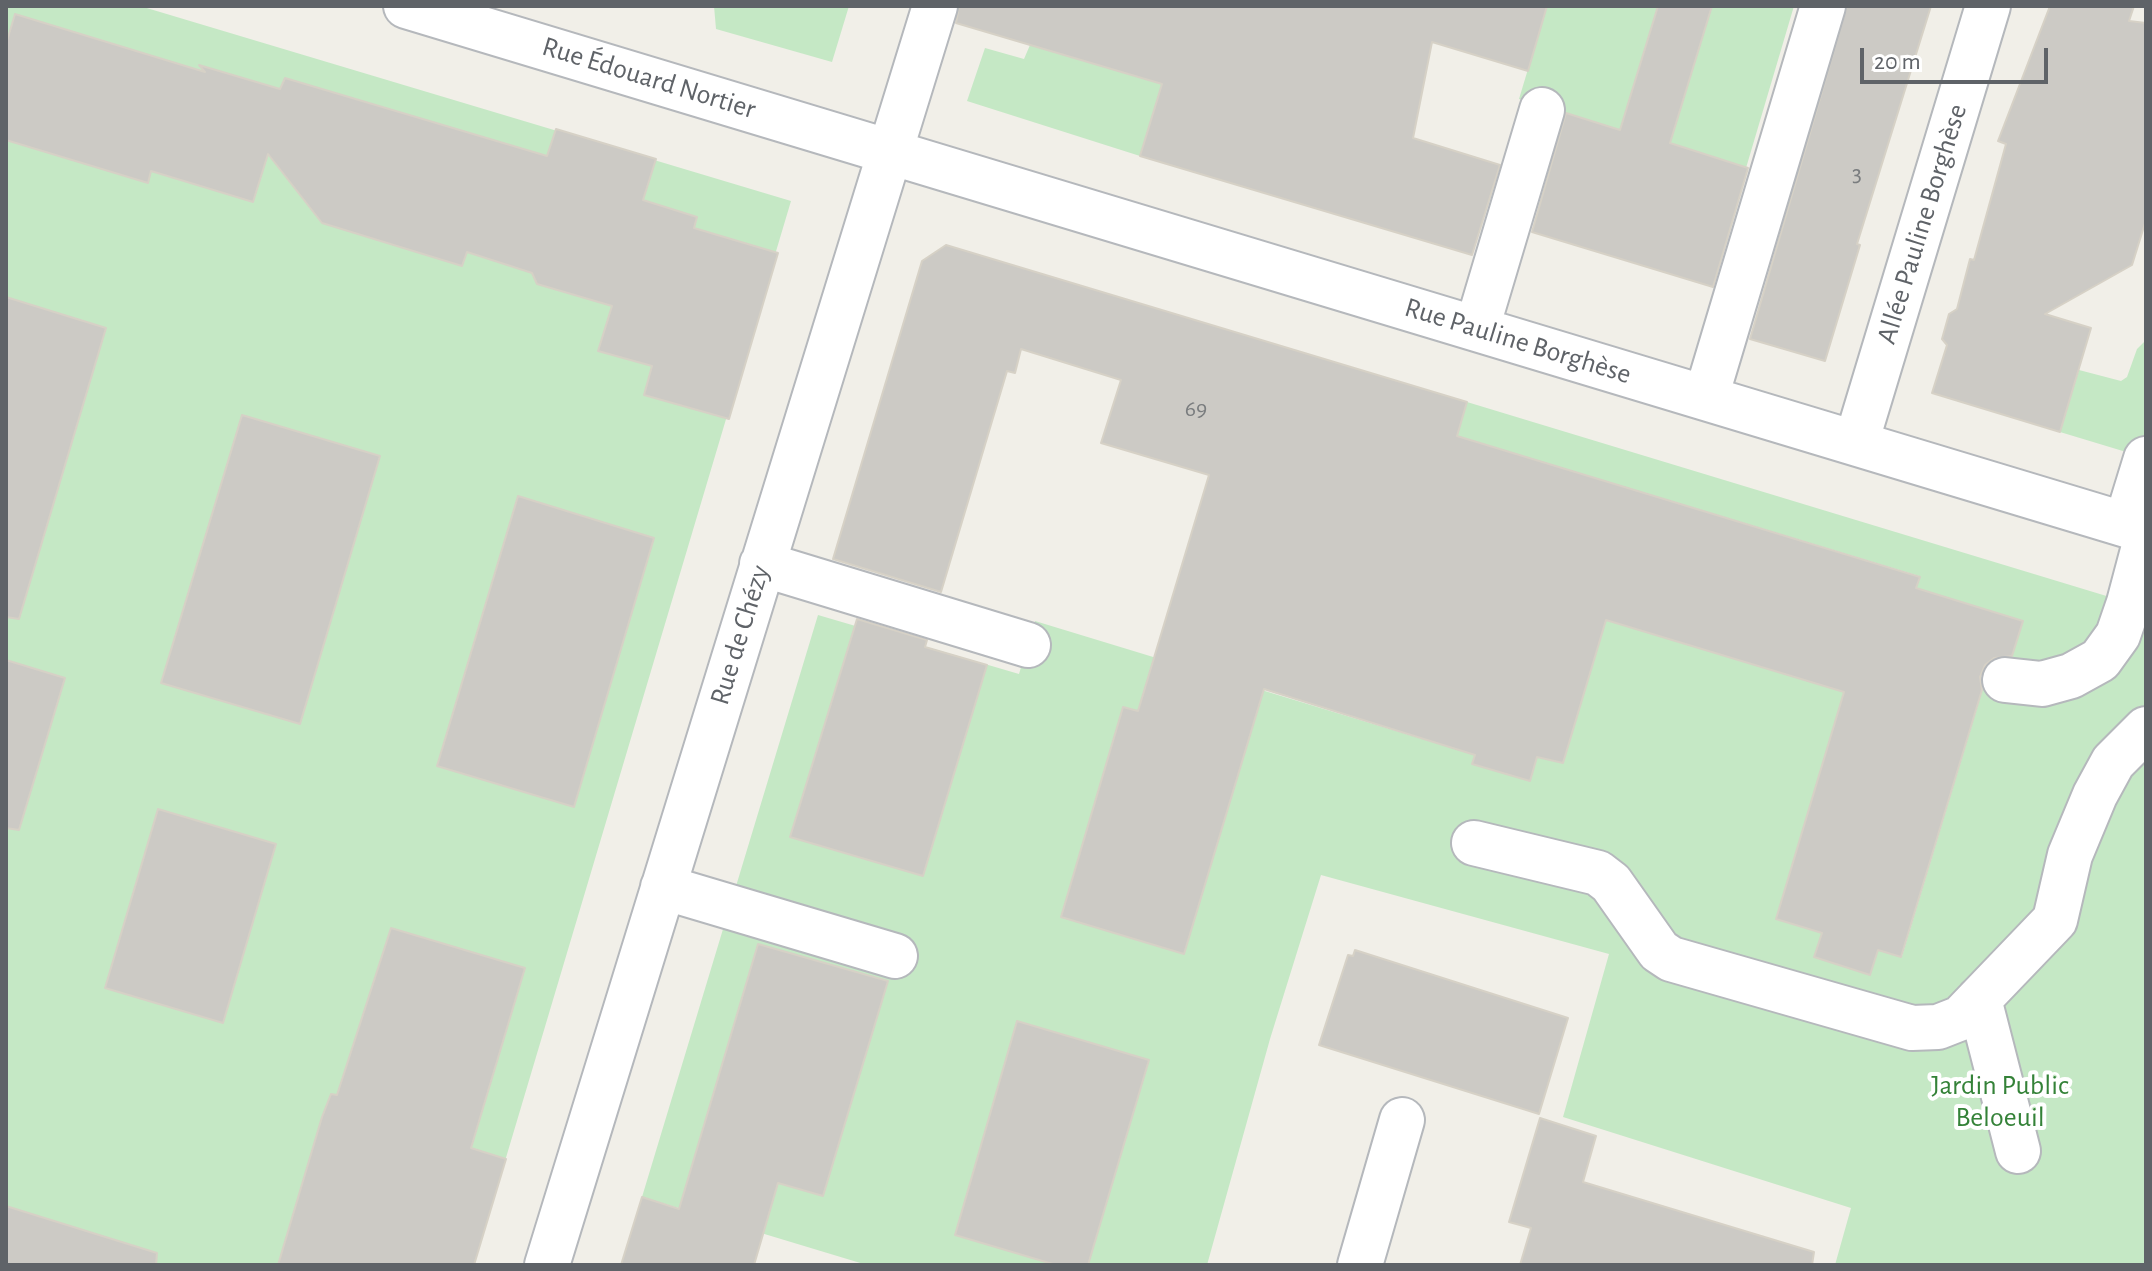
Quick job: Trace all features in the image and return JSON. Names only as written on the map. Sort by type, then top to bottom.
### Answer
[{"type":"street","name":"Rue Édouard Nortier","points":[[406,6],[891,151]]},
{"type":"street","name":"Rue de Chézy","points":[[547,1265],[935,6]]},
{"type":"street","points":[[1706,397],[1823,6]]},
{"type":"street","name":"Allée Pauline Borghèse","points":[[1856,443],[1988,6]]},
{"type":"street","points":[[1477,328],[1542,110]]},
{"type":"street","name":"Rue Pauline Borghèse","points":[[891,151],[2139,531]]},
{"type":"street","points":[[2005,680],[2042,684],[2071,676],[2100,660],[2118,635],[2129,603],[2146,459]]},
{"type":"street","points":[[762,564],[1028,645]]},
{"type":"street","points":[[1474,843],[1598,873],[1611,883],[1659,951],[1671,959],[1912,1028],[1938,1027],[1961,1018],[2055,920],[2070,855],[2095,795],[2113,762],[2146,729]]},
{"type":"street","points":[[663,887],[895,956]]},
{"type":"street","points":[[1979,999],[2018,1151]]},
{"type":"street","points":[[1360,1265],[1402,1120]]},
{"type":"green space","points":[[6,6],[140,6],[791,201],[474,1265],[6,1265]]},
{"type":"green space","points":[[714,6],[849,6],[832,62],[716,29]]},
{"type":"green space","points":[[1547,6],[1794,6],[1746,168],[1519,99]]},
{"type":"green space","points":[[1030,45],[1086,61],[1165,75],[1140,156],[967,101],[985,48],[1024,59]]},
{"type":"green space","points":[[2146,340],[2146,458],[2060,432],[2079,370],[2121,381],[2127,377],[2137,349]]},
{"type":"green space","name":"Jardin Public Beloeuil","points":[[1467,402],[2146,608],[2146,1265],[1835,1265],[1851,1208],[1563,1117],[1609,954],[1321,875],[1270,1039],[1207,1265],[867,1265],[642,1197],[818,615],[1019,674],[1035,621],[1475,755],[1473,764],[1530,781],[1537,757],[1563,763],[1606,620],[1844,692],[1776,918],[1822,933],[1814,957],[1870,975],[1878,950],[1902,956],[1987,675],[2005,680],[2023,621],[1916,588],[1919,576],[1457,436]]},
{"type":"building","points":[[959,6],[1547,6],[1528,71],[1432,42],[1413,138],[1500,165],[1472,255],[1140,156],[1162,84],[956,23]]},
{"type":"building","points":[[1658,6],[1712,6],[1670,143],[1748,168],[1713,287],[1532,232],[1566,113],[1620,130]]},
{"type":"building","points":[[1847,6],[1931,6],[1857,244],[1860,245],[1825,361],[1750,339]]},
{"type":"building","points":[[2050,6],[2134,6],[2129,21],[2146,23],[2146,220],[2132,265],[2045,314],[2091,328],[2060,432],[1932,393],[1947,345],[1942,339],[1949,314],[1957,309],[1970,259],[1974,260],[2006,144],[1998,141]]},
{"type":"building","points":[[15,14],[205,72],[199,65],[280,89],[285,78],[547,156],[556,129],[656,159],[643,200],[697,217],[694,228],[778,253],[729,419],[644,395],[652,366],[598,351],[612,306],[537,284],[532,273],[467,252],[462,266],[322,223],[268,154],[253,202],[151,171],[148,183],[6,140],[6,44]]},
{"type":"building","points":[[946,245],[1467,402],[1457,436],[1920,577],[1916,588],[2023,621],[2012,656],[1994,658],[1985,665],[1980,677],[1982,690],[1901,957],[1878,950],[1870,975],[1814,957],[1822,933],[1776,919],[1844,692],[1606,620],[1563,763],[1537,757],[1530,781],[1472,764],[1475,755],[1264,689],[1184,954],[1061,917],[1123,707],[1138,711],[1209,475],[1101,443],[1121,380],[1021,349],[1015,373],[1007,371],[941,592],[833,559],[922,261]]},
{"type":"building","points":[[6,297],[106,328],[19,619],[6,617]]},
{"type":"building","points":[[242,415],[380,456],[300,724],[161,683]]},
{"type":"building","points":[[518,496],[654,538],[574,807],[437,766]]},
{"type":"building","points":[[857,619],[927,640],[925,647],[987,665],[923,876],[790,837]]},
{"type":"building","points":[[6,660],[65,678],[19,830],[6,828]]},
{"type":"building","points":[[158,809],[276,844],[223,1023],[105,988]]},
{"type":"building","points":[[391,928],[525,968],[471,1148],[506,1159],[474,1265],[278,1265],[322,1117],[331,1094],[337,1095]]},
{"type":"building","points":[[758,944],[888,981],[823,1196],[778,1183],[754,1265],[621,1265],[642,1197],[679,1209]]},
{"type":"building","points":[[1355,950],[1568,1018],[1539,1114],[1319,1045],[1348,955],[1353,956]]},
{"type":"building","points":[[1017,1021],[1149,1060],[1088,1265],[1056,1265],[955,1235]]},
{"type":"building","points":[[1540,1118],[1596,1136],[1583,1182],[1814,1252],[1812,1265],[1520,1265],[1531,1228],[1509,1222]]},
{"type":"building","points":[[6,1206],[157,1253],[156,1265],[6,1265]]}]
